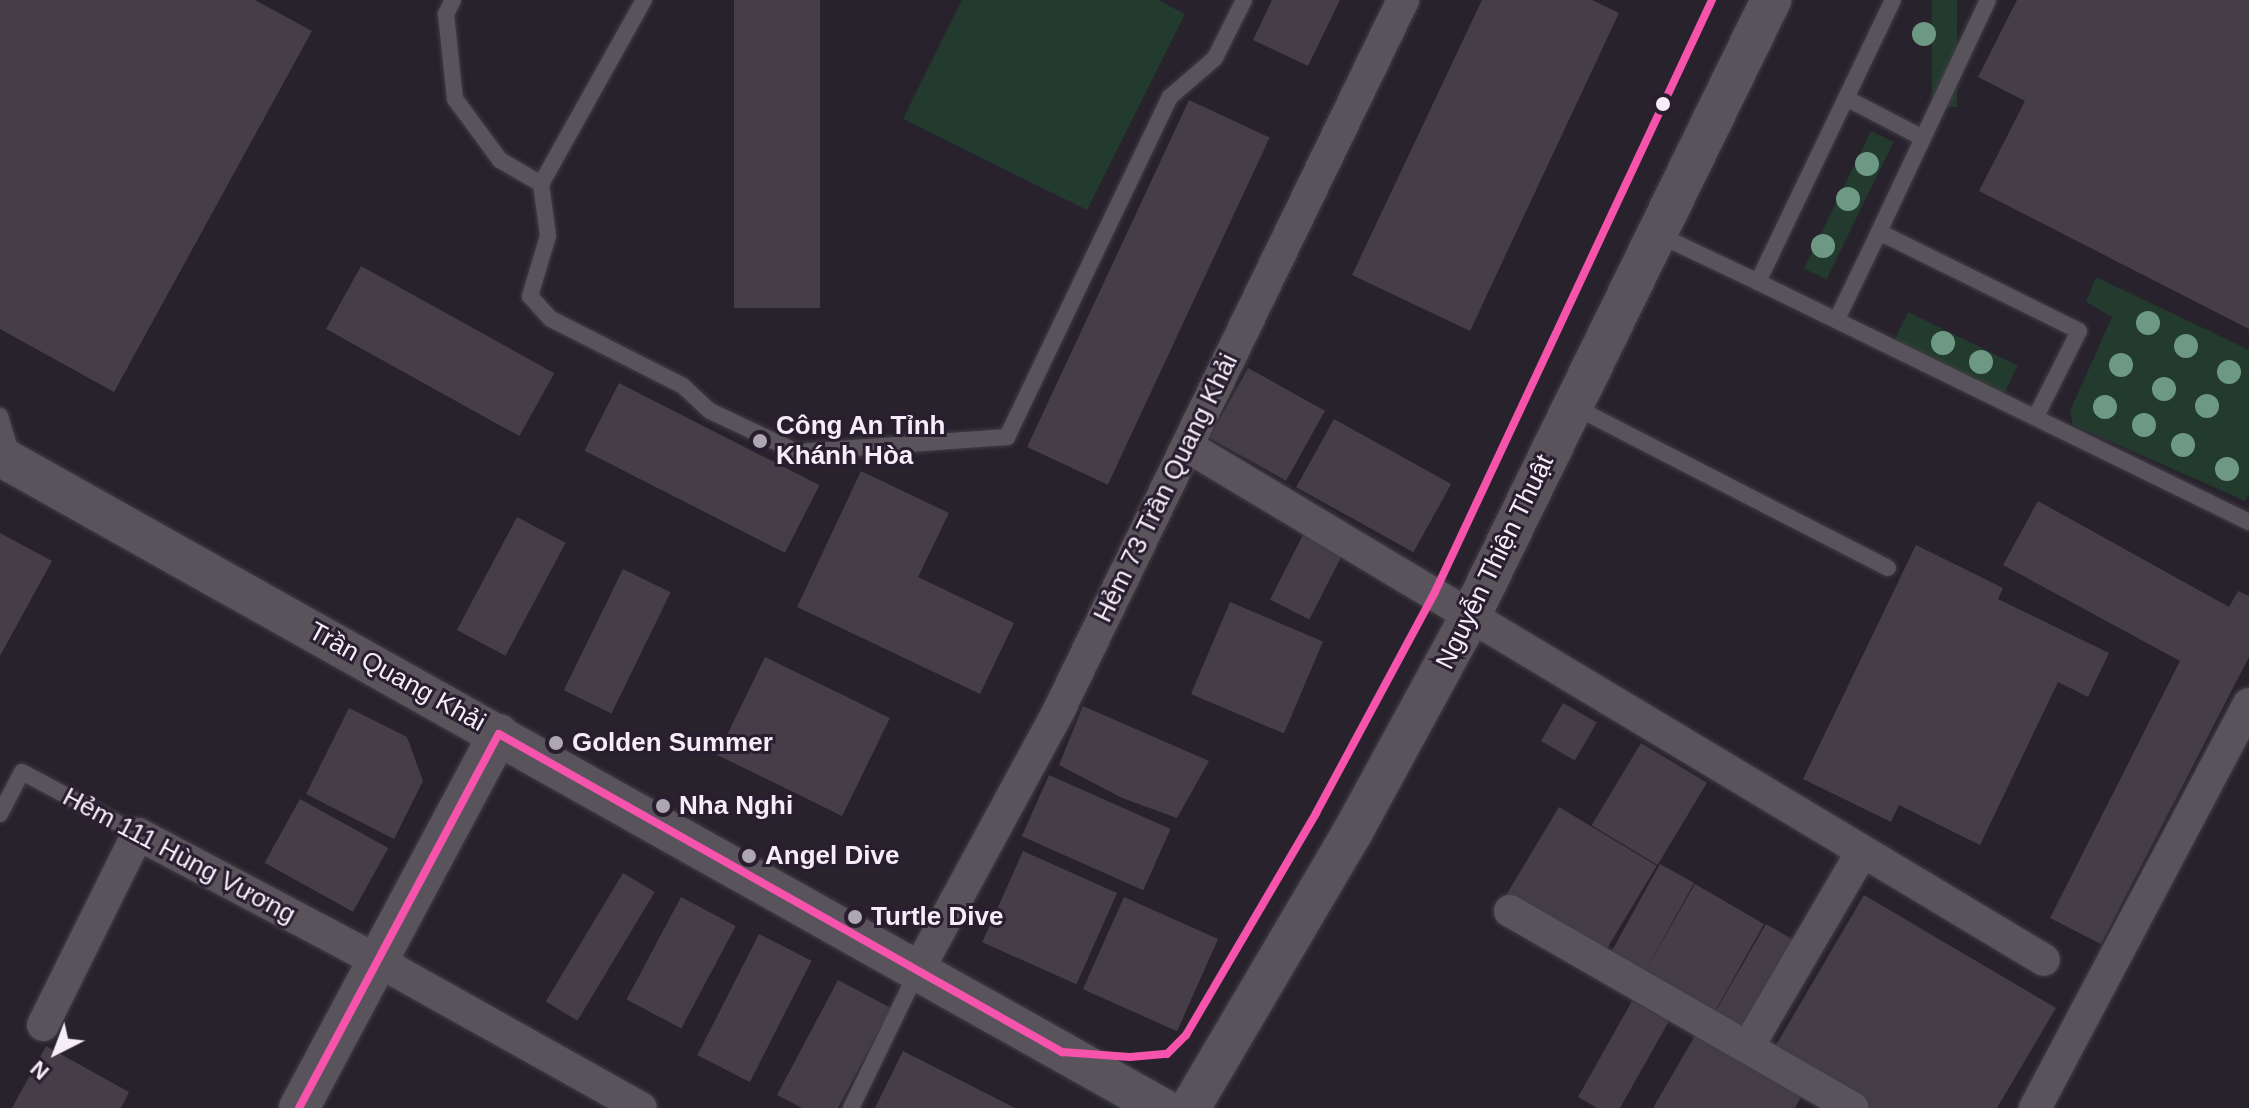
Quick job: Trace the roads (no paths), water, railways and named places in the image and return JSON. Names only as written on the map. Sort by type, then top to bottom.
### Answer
[{"type":"street","name":"Hẻm 73 Trần Quang Khải","points":[[918,970],[1060,708],[1403,0]]},
{"type":"street","name":"Nguyễn Thiện Thuật","points":[[1190,1108],[1352,833],[1470,617],[1771,0]]},
{"type":"street","points":[[1187,446],[2044,960]]},
{"type":"street","name":"Trần Quang Khải","points":[[8,460],[918,970]]},
{"type":"street","points":[[2035,1108],[2249,704]]},
{"type":"street","points":[[299,1108],[499,734]]},
{"type":"street","points":[[43,1025],[138,834]]},
{"type":"street","name":"Hẻm 111 Hùng Vương","points":[[138,834],[378,961],[641,1108]]},
{"type":"street","points":[[1748,1047],[1862,852]]},
{"type":"street","points":[[1510,911],[1852,1108]]},
{"type":"street","points":[[918,970],[1162,1108]]},
{"type":"lane","points":[[433,0],[450,7],[455,99],[500,160],[541,184]]},
{"type":"lane","points":[[644,0],[541,184],[548,236],[530,296],[551,319],[683,386],[710,411],[797,452],[1007,437],[1170,97],[1215,58],[1244,0]]},
{"type":"lane","points":[[1758,282],[1893,0]]},
{"type":"lane","points":[[1837,319],[1988,0]]},
{"type":"lane","points":[[1846,98],[1923,138]]},
{"type":"lane","points":[[1879,232],[2079,331],[2036,416]]},
{"type":"lane","points":[[1656,233],[2249,522]]},
{"type":"lane","points":[[1572,406],[1633,434],[1888,568]]},
{"type":"lane","points":[[0,416],[8,460]]},
{"type":"lane","name":"Hẻm 111 Hùng Vương","points":[[0,814],[22,772],[138,834]]},
{"type":"lane","points":[[851,1108],[918,970]]},
{"type":"place","name":"Công An Tỉnh Khánh Hòa","points":[[760,441]]},
{"type":"place","name":"Golden Summer","points":[[556,743]]},
{"type":"place","name":"Nha Nghi","points":[[663,806]]},
{"type":"place","name":"Angel Dive","points":[[749,856]]},
{"type":"place","name":"Turtle Dive","points":[[855,917]]}]
